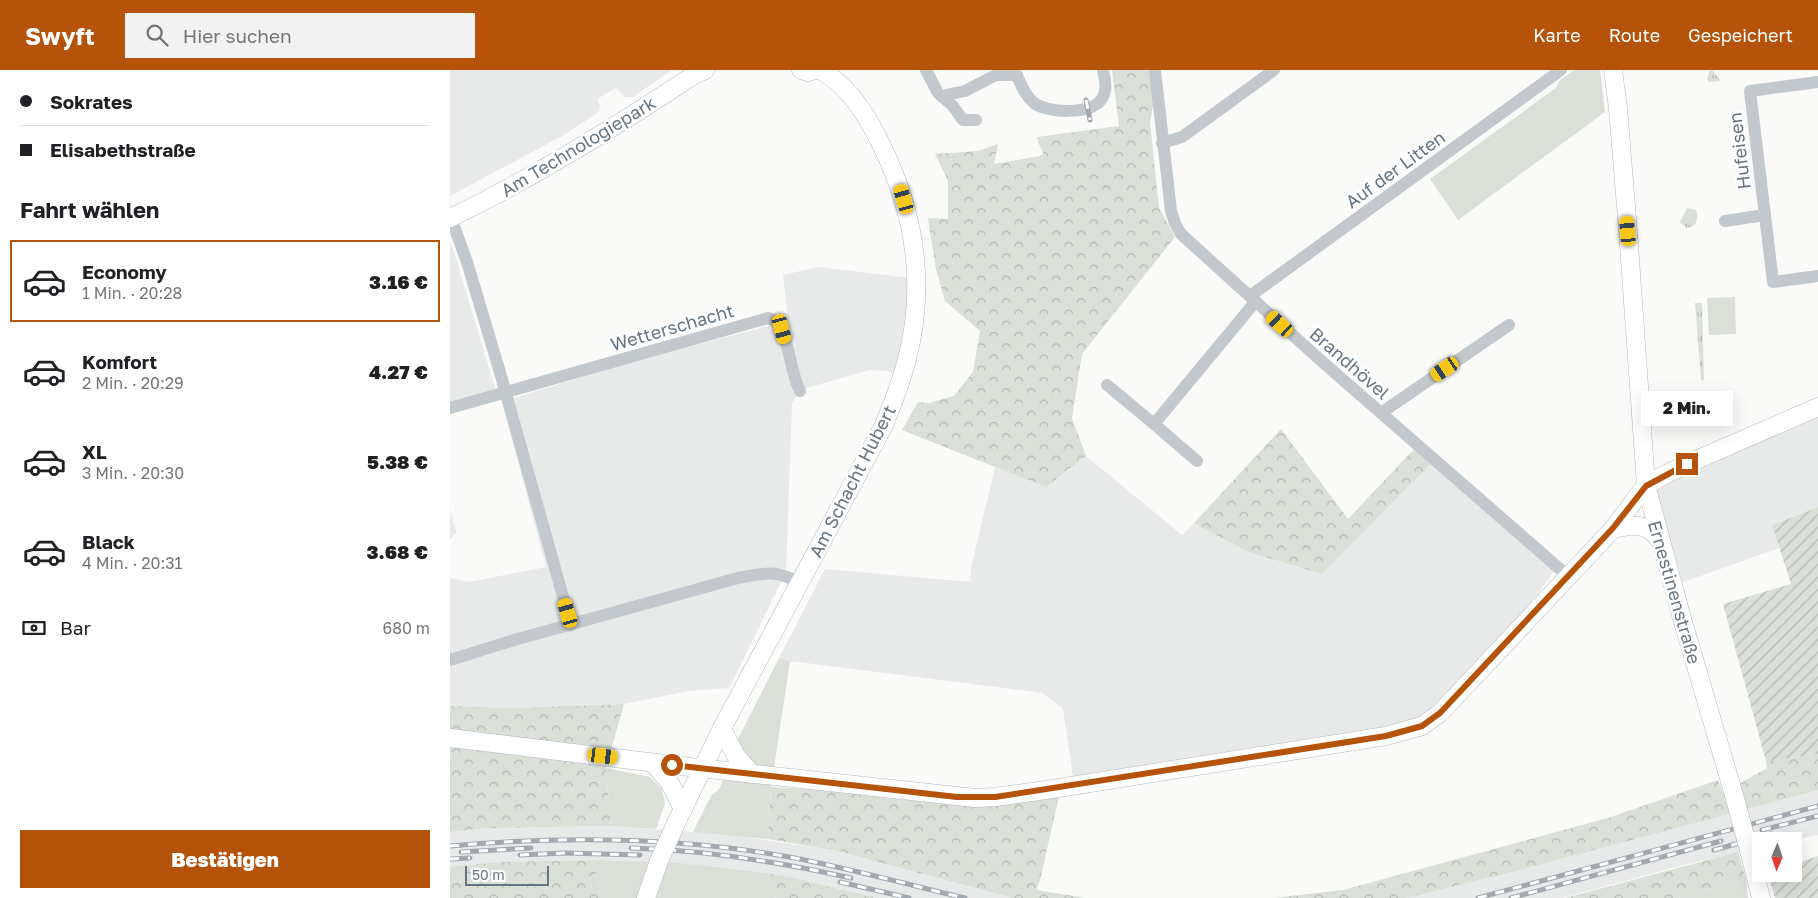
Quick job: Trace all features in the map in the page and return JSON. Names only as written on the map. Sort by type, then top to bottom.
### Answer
[{"type":"street","name":"Am Technologiepark","points":[[451,218],[525,180],[587,144],[704,70]]},
{"type":"street","points":[[801,70],[808,72],[816,70]]},
{"type":"street","name":"Am Schacht Hubert","points":[[646,897],[659,861],[680,814],[722,728],[883,427],[902,378],[910,346],[916,292],[913,243],[908,214],[899,184],[865,115],[838,83],[820,70]]},
{"type":"street","points":[[926,70],[934,87],[963,120],[976,120]]},
{"type":"street","points":[[941,96],[965,91],[986,78],[1016,73],[1026,95],[1039,106],[1051,110],[1071,110],[1093,106],[1100,100],[1106,88],[1103,70]]},
{"type":"street","name":"Brandhövel","points":[[1155,70],[1171,211],[1174,223],[1181,234],[1569,577]]},
{"type":"street","points":[[1162,143],[1182,137],[1274,70]]},
{"type":"street","name":"Auf der Litten","points":[[1154,424],[1253,299],[1561,70]]},
{"type":"street","name":"Ernestinenstraße","points":[[1614,70],[1628,231],[1646,486],[1734,795],[1761,898]]},
{"type":"street","name":"Hufeisen","points":[[1818,82],[1750,91],[1773,282],[1818,276]]},
{"type":"street","points":[[958,113],[959,104],[965,91]]},
{"type":"street","points":[[1725,221],[1765,215]]},
{"type":"street","points":[[451,218],[467,262],[506,392],[571,624]]},
{"type":"street","name":"Wetterschacht","points":[[506,392],[768,318],[774,320],[782,329],[795,380],[800,391]]},
{"type":"street","points":[[1382,413],[1509,325]]},
{"type":"street","points":[[1107,385],[1198,461]]},
{"type":"street","points":[[450,408],[506,392]]},
{"type":"street","points":[[450,738],[957,797],[995,797],[1323,747],[1412,730],[1429,722],[1440,713],[1569,577],[1613,528],[1646,486],[1695,461],[1818,407]]},
{"type":"street","points":[[1613,528],[1634,525],[1644,527],[1654,532],[1661,543]]},
{"type":"street","points":[[450,660],[738,578],[766,573],[782,574],[799,583]]},
{"type":"street","points":[[722,728],[736,756],[752,774]]},
{"type":"street","points":[[653,763],[670,783],[680,814]]},
{"type":"shaded area","points":[[450,70],[672,70],[633,97],[625,97],[616,88],[597,99],[600,106],[596,114],[562,136],[450,196]]},
{"type":"shaded area","points":[[450,243],[496,391],[450,412]]},
{"type":"shaded area","points":[[818,267],[911,278],[900,376],[887,371],[869,370],[800,390],[792,403],[786,572],[729,688],[689,691],[624,704],[512,708],[450,706],[450,578],[469,582],[546,567],[502,402],[636,360],[788,321],[783,275]]},
{"type":"shaded area","points":[[1818,406],[1818,507],[1772,525],[1779,548],[1678,584],[1649,482]]},
{"type":"shaded area","points":[[1086,456],[1182,535],[1194,523],[1248,552],[1322,574],[1431,464],[1555,570],[1493,655],[1428,722],[1074,784],[1063,709],[1043,693],[790,661],[779,658],[825,569],[970,582],[971,568],[995,467],[1046,487]]},
{"type":"shaded area","points":[[450,509],[456,533],[450,539]]},
{"type":"shaded area","points":[[1818,790],[1818,835],[1802,838],[1802,832],[1752,832],[1752,849],[1680,866],[1562,898],[1405,898]]},
{"type":"shaded area","points":[[611,826],[733,835],[837,851],[1011,898],[877,898],[790,877],[671,862],[593,860],[499,862],[450,867],[450,832],[489,828]]},
{"type":"green space","points":[[1112,70],[1151,70],[1154,101],[1150,122],[1159,208],[1175,237],[1082,354],[1072,418],[1086,456],[1046,487],[902,430],[918,402],[929,403],[954,396],[973,372],[980,331],[945,301],[936,269],[928,218],[948,219],[948,181],[935,154],[978,151],[998,144],[994,164],[1040,156],[1043,152],[1037,137],[1119,126]]},
{"type":"green space","points":[[1574,70],[1600,70],[1605,112],[1458,220],[1430,179],[1556,88],[1560,80]]},
{"type":"green space","points":[[1710,70],[1721,81],[1708,82],[1707,78]]},
{"type":"green space","points":[[1687,208],[1696,210],[1697,216],[1695,224],[1687,228],[1680,222]]},
{"type":"green space","points":[[1735,297],[1736,334],[1709,335],[1707,298]]},
{"type":"green space","points":[[1695,303],[1702,303],[1704,380],[1701,380]]},
{"type":"green space","points":[[1281,429],[1348,519],[1415,448],[1431,464],[1322,574],[1248,552],[1194,523]]},
{"type":"green space","points":[[1818,507],[1818,754],[1766,761],[1723,604],[1791,584],[1772,525]]},
{"type":"green space","points":[[779,658],[790,661],[771,787],[768,839],[693,832],[711,796],[720,788],[739,737]]},
{"type":"green space","points":[[624,704],[606,768],[611,826],[489,828],[450,832],[450,706],[513,708]]},
{"type":"green space","points":[[1818,754],[1818,790],[1516,871],[1406,898],[1274,898],[1343,890],[1608,818],[1718,780],[1723,793],[1767,768],[1766,761]]},
{"type":"green space","points":[[606,768],[650,777],[662,789],[665,803],[656,829],[611,826]]},
{"type":"green space","points":[[771,787],[955,797],[1061,788],[1040,880],[1036,890],[1086,898],[1012,898],[837,851],[768,839]]},
{"type":"green space","points":[[1738,852],[1746,879],[1677,898],[1565,898]]},
{"type":"green space","points":[[1818,856],[1818,898],[1775,898],[1770,882],[1802,882],[1802,861]]},
{"type":"green space","points":[[593,860],[671,862],[766,873],[776,898],[601,898]]},
{"type":"green space","points":[[593,860],[601,898],[450,898],[450,867],[499,862]]},
{"type":"green space","points":[[766,873],[790,877],[877,898],[776,898]]},
{"type":"green space","points":[[1746,879],[1748,898],[1677,898]]},
{"type":"railway","points":[[1086,100],[1090,120]]},
{"type":"railway","points":[[1478,898],[1818,806]]},
{"type":"railway","points":[[1762,830],[1818,816]]},
{"type":"railway","points":[[450,846],[575,840],[617,840],[701,845],[807,860],[965,898]]},
{"type":"railway","points":[[1714,850],[1752,840]]},
{"type":"railway","points":[[1511,898],[1721,841]]},
{"type":"railway","points":[[461,852],[531,848]]},
{"type":"railway","points":[[631,848],[686,851],[741,858],[851,878]]},
{"type":"railway","points":[[520,855],[565,853],[640,855]]},
{"type":"railway","points":[[450,859],[470,858]]},
{"type":"railway","points":[[840,882],[909,898]]},
{"type":"route","points":[[672,765],[975,798],[1046,790],[1323,747],[1412,730],[1429,722],[1440,713],[1569,577],[1613,528],[1646,486],[1687,464]]}]
